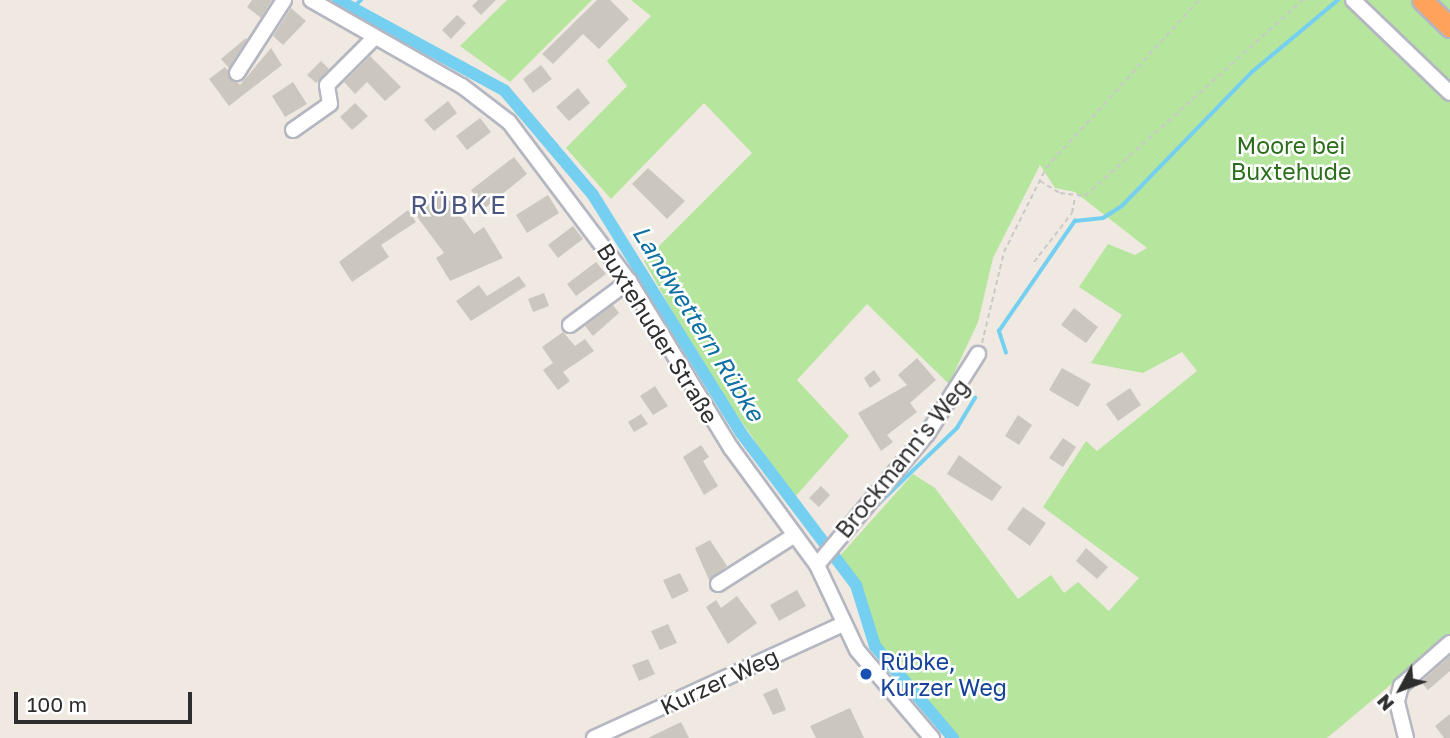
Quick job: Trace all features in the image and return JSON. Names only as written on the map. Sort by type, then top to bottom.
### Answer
[{"type":"highway","points":[[1422,0],[1450,27]]},
{"type":"street","points":[[237,73],[284,0]]},
{"type":"street","name":"Buxtehuder Straße","points":[[311,0],[462,86],[509,122],[629,281],[731,448],[795,535],[824,556],[843,624],[857,650],[932,738]]},
{"type":"street","points":[[1353,0],[1450,93]]},
{"type":"street","points":[[293,130],[330,104],[327,85],[374,38]]},
{"type":"street","points":[[570,325],[629,281]]},
{"type":"street","name":"Brockmann's Weg","points":[[824,556],[934,425],[978,354]]},
{"type":"street","points":[[718,584],[795,535]]},
{"type":"street","name":"Kurzer Weg","points":[[594,738],[843,624]]},
{"type":"street","points":[[1406,738],[1397,701],[1401,686],[1450,642]]},
{"type":"path","name":"Brockmann's Weg","points":[[978,354],[1004,253],[1039,180],[1087,117],[1199,0]]},
{"type":"path","points":[[1039,180],[1075,197],[1085,196],[1303,0]]},
{"type":"path","points":[[1034,262],[1072,213],[1075,197]]},
{"type":"green space","points":[[507,0],[592,0],[510,82],[460,46]]},
{"type":"green space","name":"Moore bei Buxtehude","points":[[631,0],[1450,0],[1450,635],[1327,738],[959,738],[877,645],[860,585],[838,558],[913,474],[935,488],[1018,599],[1051,575],[1064,593],[1078,582],[1109,611],[1139,578],[1043,507],[1086,441],[1097,451],[1197,371],[1182,352],[1143,373],[1091,363],[1122,315],[1079,287],[1108,244],[1135,255],[1147,248],[1075,192],[1055,188],[1040,165],[993,258],[978,322],[949,384],[867,304],[797,380],[849,436],[794,498],[702,364],[644,261],[752,153],[704,103],[611,199],[566,148],[627,86],[607,61],[651,16]]},
{"type":"building","points":[[252,0],[272,0],[261,18],[247,7]]},
{"type":"building","points":[[478,0],[496,0],[481,15],[472,6]]},
{"type":"building","points":[[597,0],[610,0],[629,19],[599,49],[583,34],[553,64],[542,54]]},
{"type":"building","points":[[291,8],[306,21],[283,45],[273,36]]},
{"type":"building","points":[[457,15],[466,23],[451,39],[442,30]]},
{"type":"building","points":[[247,39],[229,68],[221,59]]},
{"type":"building","points":[[271,48],[282,65],[229,106],[209,79],[225,67],[240,85]]},
{"type":"building","points":[[370,56],[401,87],[385,101],[367,82],[355,94],[344,82]]},
{"type":"building","points":[[321,61],[329,69],[316,83],[307,75]]},
{"type":"building","points":[[541,65],[552,79],[533,93],[523,79]]},
{"type":"building","points":[[293,82],[307,104],[285,117],[272,96]]},
{"type":"building","points":[[578,88],[590,103],[569,121],[556,107]]},
{"type":"building","points":[[448,101],[457,113],[434,131],[424,120]]},
{"type":"building","points":[[355,103],[368,116],[352,130],[340,117]]},
{"type":"building","points":[[480,118],[491,132],[467,150],[456,136]]},
{"type":"building","points":[[514,157],[527,174],[485,208],[471,190]]},
{"type":"building","points":[[648,168],[685,201],[667,219],[632,184]]},
{"type":"building","points":[[444,193],[474,234],[484,227],[503,258],[450,281],[436,258],[444,253],[415,214]]},
{"type":"building","points":[[548,195],[559,213],[527,233],[516,215]]},
{"type":"building","points":[[408,210],[416,222],[381,245],[389,257],[352,282],[339,262]]},
{"type":"building","points":[[573,226],[583,239],[558,258],[548,245]]},
{"type":"building","points":[[596,262],[606,274],[576,296],[567,284]]},
{"type":"building","points":[[519,276],[526,286],[471,321],[456,301],[479,285],[487,296]]},
{"type":"building","points":[[544,293],[549,306],[533,312],[528,299]]},
{"type":"building","points":[[613,305],[619,313],[593,336],[585,326]]},
{"type":"building","points":[[1074,308],[1098,327],[1086,343],[1061,325]]},
{"type":"building","points":[[563,332],[575,346],[585,339],[594,351],[563,372],[570,381],[558,390],[543,370],[553,363],[542,347]]},
{"type":"building","points":[[917,358],[936,380],[910,403],[917,412],[887,435],[893,442],[881,451],[858,413],[907,385],[898,375]]},
{"type":"building","points":[[1062,368],[1091,384],[1078,407],[1049,390]]},
{"type":"building","points":[[874,370],[881,380],[870,388],[864,378]]},
{"type":"building","points":[[655,386],[668,406],[653,415],[640,396]]},
{"type":"building","points":[[1130,388],[1141,405],[1118,421],[1106,404]]},
{"type":"building","points":[[641,414],[648,424],[634,432],[628,422]]},
{"type":"building","points":[[1018,415],[1032,425],[1019,445],[1005,436]]},
{"type":"building","points":[[1063,438],[1076,447],[1063,467],[1049,458]]},
{"type":"building","points":[[701,445],[709,457],[703,461],[718,486],[704,495],[683,457]]},
{"type":"building","points":[[959,455],[1002,487],[992,501],[947,474]]},
{"type":"building","points":[[821,486],[830,495],[819,507],[809,498]]},
{"type":"building","points":[[1023,507],[1046,523],[1030,546],[1007,529]]},
{"type":"building","points":[[710,540],[727,566],[709,580],[695,548]]},
{"type":"building","points":[[1086,548],[1108,567],[1097,579],[1076,561]]},
{"type":"building","points":[[680,573],[689,591],[672,599],[663,580]]},
{"type":"building","points":[[797,590],[806,606],[779,621],[770,605]]},
{"type":"building","points":[[737,596],[757,623],[728,644],[706,607],[716,600],[721,608]]},
{"type":"building","points":[[668,624],[677,643],[660,650],[651,631]]},
{"type":"building","points":[[1450,656],[1450,671],[1428,690],[1421,682]]},
{"type":"building","points":[[648,659],[655,674],[639,681],[632,665]]},
{"type":"building","points":[[777,688],[786,710],[773,715],[763,694]]},
{"type":"building","points":[[850,708],[864,738],[816,738],[810,726]]},
{"type":"building","points":[[1450,714],[1450,738],[1444,738],[1435,726]]},
{"type":"building","points":[[681,722],[689,738],[648,738]]},
{"type":"waterway","name":"Landwettern Rübke","points":[[338,0],[504,90],[593,195],[741,433],[856,585],[875,646],[953,738]]},
{"type":"waterway","points":[[352,9],[361,0]]},
{"type":"waterway","points":[[1006,353],[999,331],[1075,221],[1103,218],[1122,206],[1252,72],[1338,0]]},
{"type":"waterway","points":[[868,514],[957,428],[975,398]]},
{"type":"waterway","name":"Landwettern Rübke","points":[[832,558],[839,550]]},
{"type":"place","name":"Rübke, Kurzer Weg","points":[[866,674]]},
{"type":"district","name":"RÜBKE","points":[[459,205]]}]
